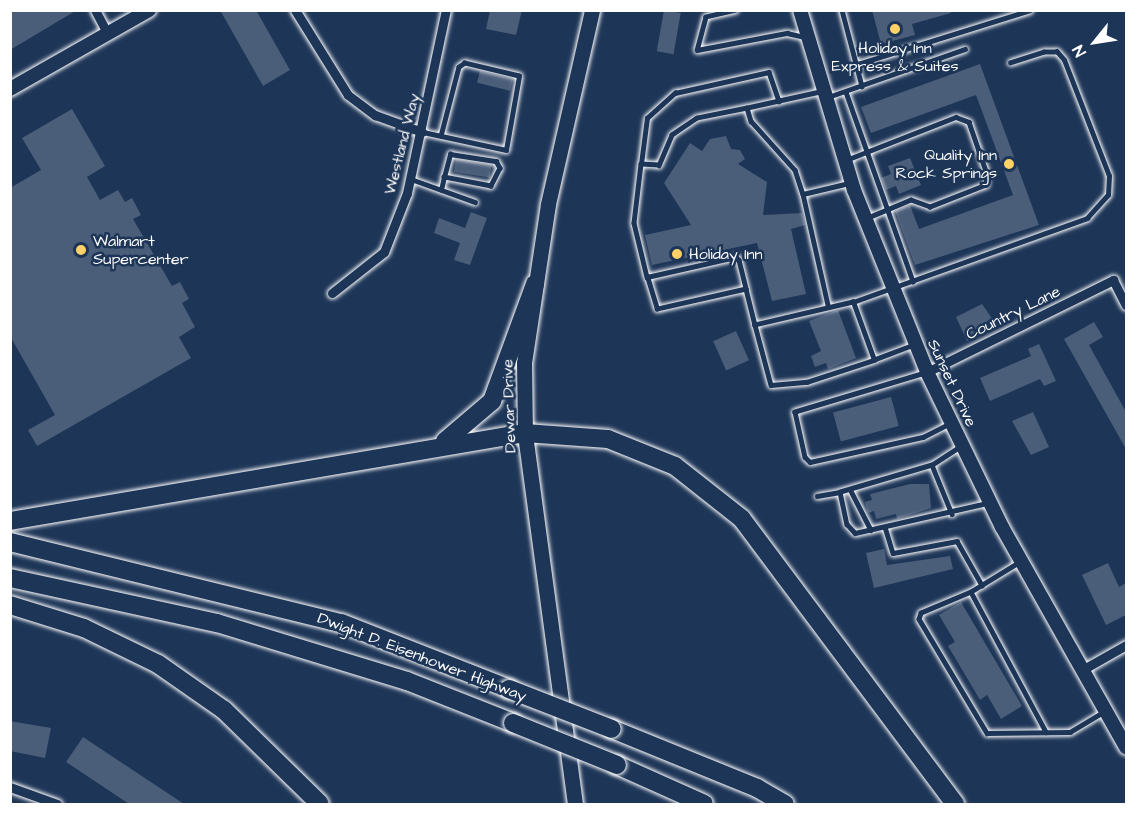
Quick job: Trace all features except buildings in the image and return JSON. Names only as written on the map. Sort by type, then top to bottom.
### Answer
[{"type":"highway","points":[[431,448],[464,430],[492,400],[535,284]]},
{"type":"highway","points":[[10,521],[295,476],[431,448],[525,433],[608,439],[675,466],[719,497],[752,532],[955,804]]},
{"type":"highway","name":"Dwight D. Eisenhower Highway","points":[[10,542],[341,623],[757,788],[785,804]]},
{"type":"highway","name":"Dwight D. Eisenhower Highway","points":[[10,578],[217,623],[406,681],[617,765],[704,804]]},
{"type":"highway","points":[[10,605],[84,628],[158,664],[224,710],[320,804]]},
{"type":"main road","name":"Dewar Drive","points":[[575,804],[525,433],[524,363],[535,284],[592,10]]},
{"type":"street","points":[[96,10],[108,34]]},
{"type":"street","points":[[10,89],[108,34],[133,15],[149,10]]},
{"type":"street","points":[[295,10],[348,95],[375,115],[422,132]]},
{"type":"street","name":"Westland Way","points":[[332,293],[384,252],[411,179],[446,10]]},
{"type":"street","name":"Sunset Drive","points":[[800,10],[821,95],[851,182],[927,372],[1021,561],[1126,747]]},
{"type":"street","name":"Country Lane","points":[[927,372],[1113,280],[1126,305]]},
{"type":"street","points":[[1082,670],[1125,648]]},
{"type":"street","points":[[10,787],[57,804]]},
{"type":"lane","points":[[736,10],[706,17],[697,50],[787,33],[806,37]]},
{"type":"lane","points":[[842,10],[862,86]]},
{"type":"lane","points":[[858,64],[1030,10]]},
{"type":"lane","points":[[641,164],[659,165],[672,135],[696,118],[779,101],[846,92],[965,49]]},
{"type":"lane","points":[[755,325],[828,304],[853,302],[1088,218],[1108,195],[1109,176],[1064,60],[1057,52],[1044,52],[1011,63]]},
{"type":"lane","points":[[422,132],[506,150],[519,76],[465,63],[459,67],[441,136]]},
{"type":"lane","points":[[747,289],[657,309],[634,223],[647,118],[675,93],[769,72],[779,101]]},
{"type":"lane","points":[[846,92],[865,153],[913,281]]},
{"type":"lane","points":[[747,108],[751,121],[795,170],[803,194],[828,304]]},
{"type":"lane","points":[[844,161],[956,117],[969,122],[987,174],[986,185],[930,207],[911,200],[866,219]]},
{"type":"lane","points":[[441,190],[444,177],[450,154],[496,161],[500,175],[492,186],[444,177]]},
{"type":"lane","points":[[411,179],[475,202]]},
{"type":"lane","points":[[803,194],[851,182]]},
{"type":"lane","points":[[647,277],[736,257],[747,289],[771,385],[777,389],[916,345]]},
{"type":"lane","points":[[853,302],[874,360]]},
{"type":"lane","points":[[927,372],[904,384],[795,412],[805,457],[810,462],[923,437],[952,423]]},
{"type":"lane","points":[[817,496],[840,492],[932,465],[963,446]]},
{"type":"lane","points":[[932,465],[952,514]]},
{"type":"lane","points":[[850,489],[871,530]]},
{"type":"lane","points":[[840,492],[847,524],[855,533],[952,514],[990,502]]},
{"type":"lane","points":[[885,527],[893,553],[957,541],[982,585]]},
{"type":"lane","points":[[1021,561],[970,592],[921,613],[919,619],[982,729],[1070,732],[1105,710]]},
{"type":"lane","points":[[970,592],[1046,732]]},
{"type":"place","name":"Holiday Inn Express & Suites","points":[[895,29]]},
{"type":"place","name":"Quality Inn Rock Springs","points":[[1009,164]]},
{"type":"place","name":"Walmart Supercenter","points":[[81,250]]},
{"type":"place","name":"Holiday Inn","points":[[677,254]]}]
